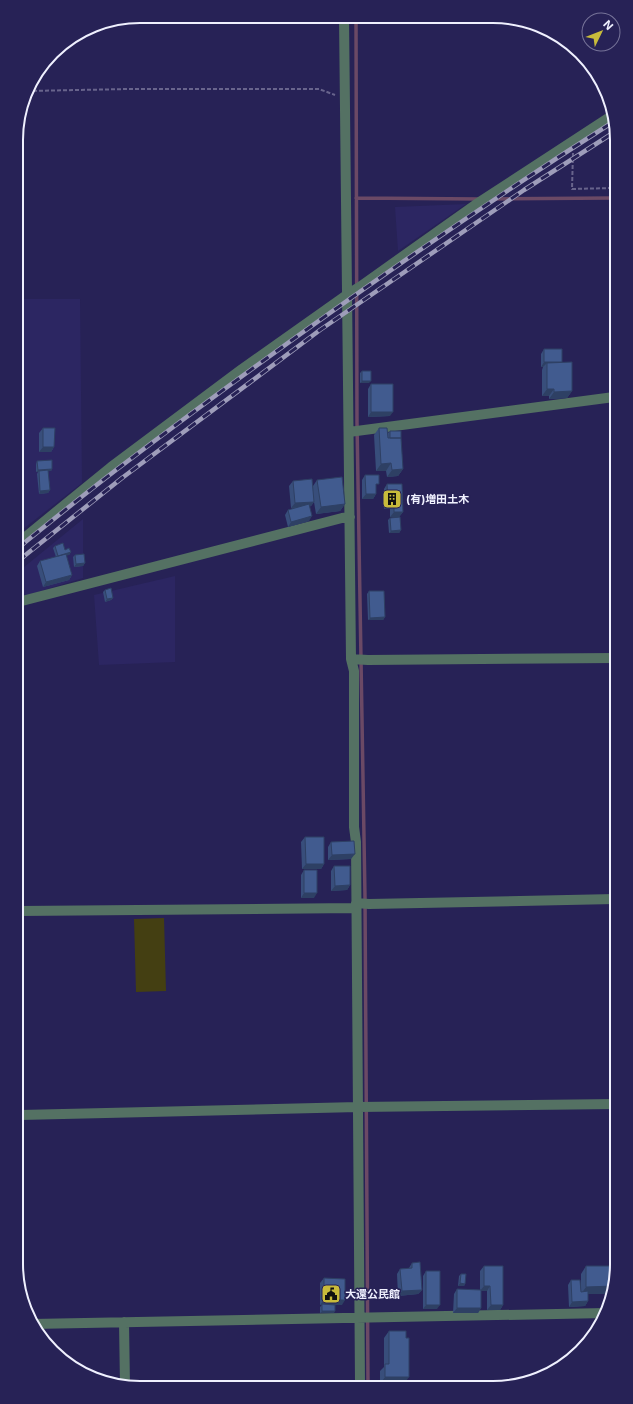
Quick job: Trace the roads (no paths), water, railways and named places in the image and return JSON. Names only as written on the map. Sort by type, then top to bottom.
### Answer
[{"type":"street","points":[[344,23],[349,293],[355,431],[350,517],[354,671],[354,819],[356,842],[363,1108],[364,1318],[360,1381]]},
{"type":"street","points":[[23,539],[117,462],[242,369],[475,205],[608,118]]},
{"type":"street","points":[[355,431],[610,398]]},
{"type":"street","points":[[23,601],[350,517]]},
{"type":"street","points":[[353,659],[610,658]]},
{"type":"street","points":[[23,911],[357,905],[610,898]]},
{"type":"street","points":[[23,1115],[610,1104]]},
{"type":"street","points":[[40,1324],[599,1313]]},
{"type":"street","points":[[124,1322],[125,1380]]},
{"type":"waterway","points":[[356,23],[357,423],[365,897],[368,1381]]},
{"type":"waterway","points":[[356,198],[480,199]]},
{"type":"waterway","points":[[490,199],[610,198]]},
{"type":"railway","points":[[23,544],[116,470],[299,335],[486,205],[609,125]]},
{"type":"railway","points":[[23,557],[122,478],[320,330],[524,190],[610,135]]},
{"type":"place","name":"(有)増田土木","points":[[392,499]]},
{"type":"place","name":"大還公民館","points":[[331,1294]]}]
